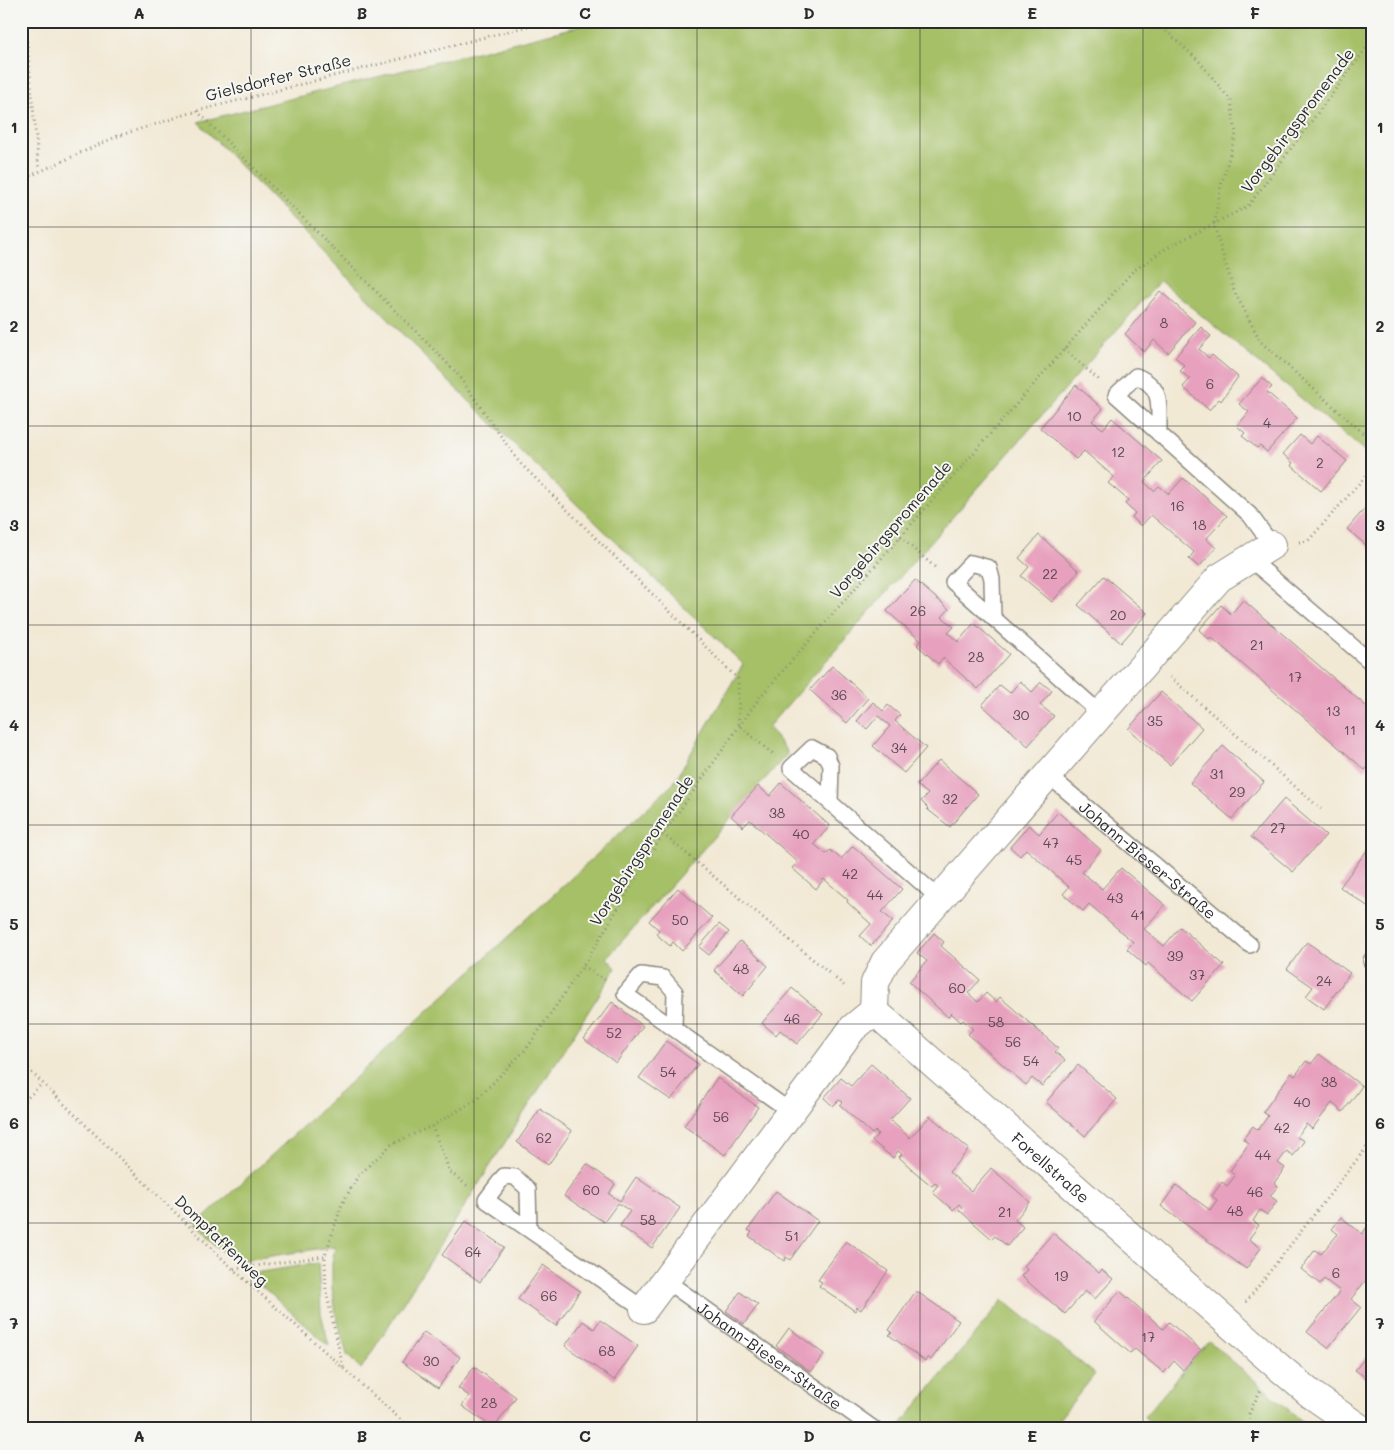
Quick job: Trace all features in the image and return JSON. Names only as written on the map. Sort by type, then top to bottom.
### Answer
[{"type":"street","points":[[644,1309],[853,1028],[874,1011],[875,983],[884,962],[1219,578],[1261,552]]},
{"type":"street","name":"Forellstraße","points":[[874,1011],[1274,1363],[1312,1395],[1361,1429]]},
{"type":"lane","points":[[1160,434],[1157,390],[1149,382],[1136,376],[1116,395],[1250,516],[1261,552],[1373,664]]},
{"type":"lane","points":[[992,618],[992,579],[989,568],[971,563],[953,582],[992,618],[1101,714]]},
{"type":"lane","points":[[830,802],[831,766],[826,756],[812,748],[792,768],[830,802],[940,899]]},
{"type":"lane","name":"Johann-Bieser-Straße","points":[[1048,775],[1250,945]]},
{"type":"lane","points":[[674,1027],[675,992],[663,978],[641,975],[625,994],[790,1111]]},
{"type":"lane","points":[[529,1229],[528,1189],[515,1177],[504,1176],[486,1200],[644,1309]]},
{"type":"lane","name":"Johann-Bieser-Straße","points":[[665,1280],[874,1429]]},
{"type":"path","points":[[25,21],[39,170]]},
{"type":"path","name":"Gielsdorfer Straße","points":[[21,180],[39,170],[118,136],[197,111],[548,21]]},
{"type":"path","points":[[1155,21],[1199,60],[1231,101],[1236,134],[1221,186],[1214,226],[1234,291],[1261,342],[1373,442]]},
{"type":"path","name":"Vorgebirgspromenade","points":[[343,1367],[326,1291],[325,1256],[342,1204],[358,1176],[392,1144],[432,1126],[476,1100],[527,1048],[583,966],[663,834],[760,697],[1132,271],[1164,249],[1214,226],[1248,206],[1373,39]]},
{"type":"path","points":[[197,111],[456,372],[519,462],[738,679],[738,726],[792,768]]},
{"type":"path","points":[[1064,349],[1116,395]]},
{"type":"path","points":[[1261,552],[1308,542],[1373,468]]},
{"type":"path","points":[[899,537],[953,582]]},
{"type":"path","points":[[1149,659],[1321,809]]},
{"type":"path","points":[[663,834],[874,1011]]},
{"type":"path","points":[[583,966],[625,994]]},
{"type":"path","name":"Dompfaffenweg","points":[[21,1062],[233,1270],[411,1429]]},
{"type":"path","points":[[21,1104],[42,1084]]},
{"type":"path","points":[[432,1126],[450,1172],[486,1200]]},
{"type":"path","points":[[1229,1324],[1373,1139]]},
{"type":"path","points":[[233,1270],[325,1256]]},
{"type":"path","points":[[1247,1429],[1249,1414],[1274,1363]]},
{"type":"green space","points":[[591,21],[1373,21],[1373,458],[1160,281],[768,727],[788,753],[607,958],[616,968],[361,1369],[347,1355],[336,1314],[332,1287],[332,1263],[335,1246],[234,1262],[195,1226],[673,784],[743,664],[443,376],[198,122],[572,28]]},
{"type":"green space","points":[[318,1263],[321,1313],[329,1346],[248,1274]]},
{"type":"green space","points":[[1003,1300],[1095,1374],[1051,1429],[897,1429]]},
{"type":"green space","points":[[1209,1341],[1311,1429],[1159,1429],[1144,1417]]},
{"type":"building","points":[[1160,291],[1195,322],[1168,353],[1154,340],[1144,352],[1125,334]]},
{"type":"building","points":[[1201,327],[1211,336],[1199,349],[1209,358],[1212,355],[1238,377],[1221,401],[1219,399],[1209,410],[1183,387],[1190,379],[1180,371],[1185,366],[1175,357]]},
{"type":"building","points":[[1262,378],[1272,387],[1267,392],[1297,418],[1267,452],[1260,446],[1257,448],[1242,436],[1245,433],[1237,426],[1249,412],[1239,404]]},
{"type":"building","points":[[1076,385],[1103,409],[1092,421],[1103,429],[1112,418],[1162,461],[1144,482],[1154,491],[1159,486],[1169,494],[1183,478],[1227,516],[1206,539],[1216,548],[1199,567],[1189,559],[1194,552],[1151,515],[1141,526],[1132,517],[1135,513],[1125,504],[1128,500],[1108,483],[1114,477],[1084,451],[1076,459],[1040,428]]},
{"type":"building","points":[[1300,435],[1310,444],[1317,436],[1347,461],[1321,491],[1291,465],[1293,463],[1283,454]]},
{"type":"building","points":[[1373,499],[1373,551],[1347,529]]},
{"type":"building","points":[[1039,535],[1079,571],[1052,602],[1021,576],[1029,567],[1019,558]]},
{"type":"building","points":[[1104,576],[1147,613],[1121,643],[1078,605]]},
{"type":"building","points":[[915,580],[949,609],[942,617],[954,627],[948,633],[958,642],[974,623],[1009,654],[978,689],[943,658],[938,664],[917,645],[921,641],[887,611]]},
{"type":"building","points":[[1243,600],[1373,712],[1373,761],[1365,770],[1211,637],[1209,639],[1199,630],[1221,605],[1231,614]]},
{"type":"building","points":[[832,666],[868,698],[847,723],[810,690]]},
{"type":"building","points":[[1020,681],[1032,692],[1041,682],[1052,691],[1040,705],[1054,716],[1028,746],[982,705],[1000,685],[1010,693]]},
{"type":"building","points":[[1161,692],[1202,728],[1170,765],[1128,729]]},
{"type":"building","points":[[873,702],[883,711],[888,705],[900,715],[895,721],[926,748],[904,773],[873,746],[890,726],[878,716],[867,729],[857,721]]},
{"type":"building","points":[[1223,746],[1264,782],[1232,819],[1190,783]]},
{"type":"building","points":[[939,760],[978,794],[950,827],[927,809],[921,801],[928,794],[917,785]]},
{"type":"building","points":[[781,783],[830,826],[814,844],[826,854],[830,850],[841,859],[853,846],[902,889],[882,912],[893,921],[871,946],[860,936],[871,924],[847,902],[848,900],[824,879],[816,889],[792,868],[798,862],[750,820],[743,827],[731,816],[758,786],[770,796]]},
{"type":"building","points":[[1284,799],[1326,835],[1293,872],[1251,837]]},
{"type":"building","points":[[1058,812],[1101,850],[1082,872],[1102,889],[1121,868],[1165,905],[1144,929],[1164,946],[1180,927],[1224,965],[1192,1001],[1148,963],[1146,966],[1127,949],[1133,942],[1089,904],[1083,911],[1063,894],[1069,887],[1026,849],[1020,856],[1010,847],[1029,825],[1039,834]]},
{"type":"building","points":[[1373,842],[1373,910],[1340,887]]},
{"type":"building","points":[[678,888],[712,918],[682,951],[673,942],[670,946],[656,934],[659,930],[649,921]]},
{"type":"building","points":[[719,924],[729,932],[709,955],[699,947]]},
{"type":"building","points":[[934,933],[944,942],[941,946],[980,980],[968,993],[978,1002],[986,993],[996,1002],[1000,997],[1058,1048],[1055,1052],[1065,1060],[1042,1086],[1032,1078],[1026,1085],[968,1034],[973,1029],[963,1020],[961,1022],[951,1013],[948,1017],[909,982],[927,961],[917,953]]},
{"type":"building","points":[[740,941],[768,966],[743,996],[714,970]]},
{"type":"building","points":[[1307,942],[1350,973],[1324,1009],[1306,996],[1313,987],[1287,969]]},
{"type":"building","points":[[792,988],[823,1014],[797,1044],[780,1030],[776,1035],[762,1023]]},
{"type":"building","points":[[612,1002],[643,1026],[616,1063],[584,1039]]},
{"type":"building","points":[[666,1041],[698,1064],[671,1100],[639,1078]]},
{"type":"building","points":[[1319,1054],[1362,1086],[1343,1112],[1332,1103],[1312,1129],[1306,1124],[1297,1137],[1304,1141],[1293,1156],[1287,1151],[1278,1163],[1285,1168],[1274,1183],[1278,1186],[1270,1196],[1277,1201],[1267,1215],[1260,1210],[1253,1221],[1259,1225],[1249,1239],[1261,1248],[1246,1269],[1161,1206],[1176,1185],[1210,1210],[1217,1200],[1212,1196],[1222,1182],[1227,1186],[1235,1176],[1230,1171],[1249,1143],[1243,1139],[1253,1126],[1258,1130],[1268,1116],[1263,1112],[1291,1073],[1295,1076],[1306,1061],[1311,1064]]},
{"type":"building","points":[[871,1064],[910,1098],[890,1120],[910,1138],[930,1116],[969,1149],[949,1172],[971,1191],[991,1168],[1030,1202],[1015,1220],[1023,1227],[1007,1246],[995,1236],[992,1239],[959,1210],[962,1207],[959,1204],[953,1210],[932,1192],[938,1185],[935,1183],[932,1186],[915,1172],[899,1157],[902,1154],[898,1151],[893,1158],[872,1141],[878,1134],[875,1131],[872,1134],[840,1105],[843,1102],[839,1100],[833,1106],[824,1098],[841,1078],[851,1086]]},
{"type":"building","points":[[1078,1065],[1117,1099],[1085,1136],[1046,1102]]},
{"type":"building","points":[[717,1078],[758,1107],[725,1155],[684,1126]]},
{"type":"building","points":[[540,1109],[572,1131],[548,1165],[517,1142]]},
{"type":"building","points":[[587,1164],[615,1184],[609,1194],[620,1201],[636,1177],[680,1208],[652,1248],[620,1226],[630,1211],[618,1203],[604,1222],[564,1196]]},
{"type":"building","points":[[776,1191],[818,1221],[790,1260],[786,1257],[784,1261],[749,1236],[752,1232],[748,1230]]},
{"type":"building","points":[[1341,1217],[1362,1234],[1369,1224],[1373,1227],[1373,1271],[1351,1299],[1361,1307],[1328,1348],[1307,1332],[1340,1291],[1324,1279],[1320,1284],[1301,1269],[1315,1250],[1321,1254],[1338,1234],[1332,1229]]},
{"type":"building","points":[[466,1221],[504,1247],[480,1282],[442,1255]]},
{"type":"building","points":[[1053,1233],[1099,1273],[1102,1270],[1113,1279],[1095,1299],[1085,1291],[1065,1314],[1021,1276],[1027,1270],[1024,1266]]},
{"type":"building","points":[[846,1241],[888,1271],[861,1310],[857,1307],[855,1311],[819,1286],[822,1282],[818,1280]]},
{"type":"building","points":[[543,1265],[580,1291],[556,1326],[518,1299]]},
{"type":"building","points":[[916,1291],[959,1321],[931,1360],[928,1357],[925,1361],[889,1335],[892,1332],[889,1330]]},
{"type":"building","points":[[1120,1291],[1163,1329],[1169,1322],[1201,1350],[1183,1370],[1174,1361],[1164,1373],[1135,1349],[1130,1353],[1094,1321]]},
{"type":"building","points":[[740,1292],[758,1305],[744,1324],[726,1311]]},
{"type":"building","points":[[600,1320],[638,1346],[614,1380],[565,1346],[583,1321],[594,1329]]},
{"type":"building","points":[[789,1328],[824,1354],[811,1372],[776,1346]]},
{"type":"building","points":[[424,1332],[460,1357],[438,1388],[402,1362]]},
{"type":"building","points":[[1373,1348],[1373,1383],[1355,1370]]},
{"type":"building","points":[[474,1367],[516,1397],[494,1428],[462,1406],[469,1396],[458,1388]]}]
